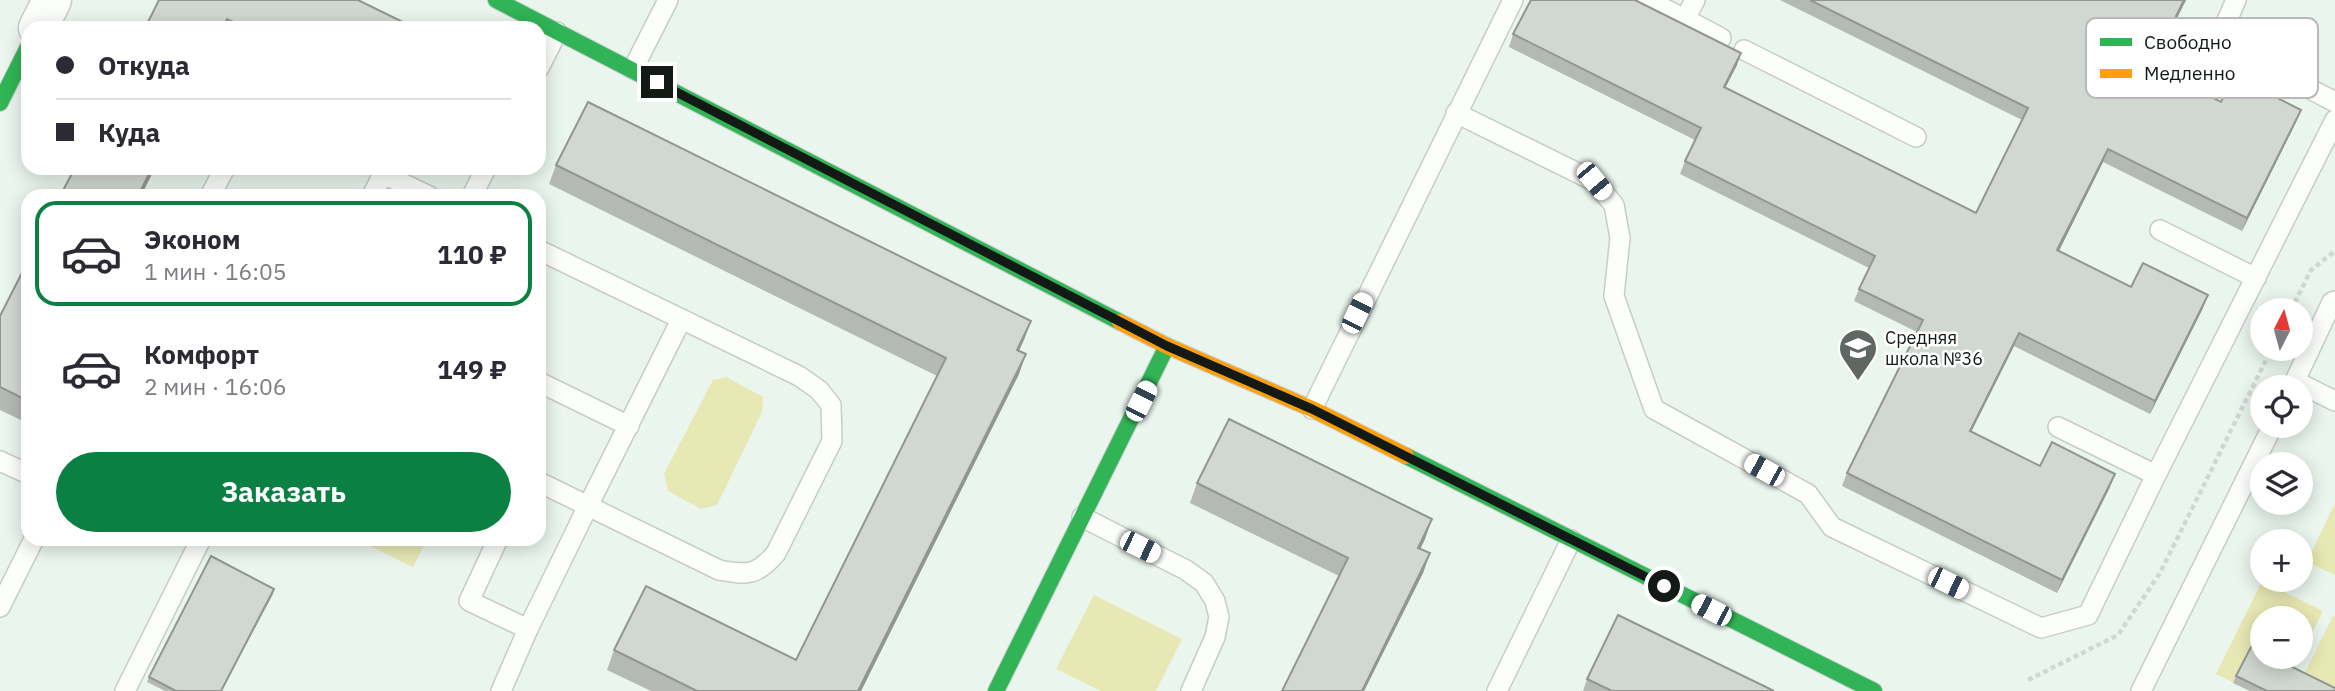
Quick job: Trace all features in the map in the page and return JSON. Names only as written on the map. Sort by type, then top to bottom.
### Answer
[{"type":"street","points":[[42,21],[52,0]]},
{"type":"street","points":[[496,0],[536,21]]},
{"type":"street","points":[[546,26],[1167,346],[1312,409],[1874,691]]},
{"type":"street","points":[[0,103],[21,61]]},
{"type":"street","points":[[996,691],[1167,346]]},
{"type":"lane","points":[[633,69],[668,0]]},
{"type":"lane","points":[[1312,409],[1513,0]]},
{"type":"lane","points":[[1647,0],[1721,38]]},
{"type":"lane","points":[[1685,19],[1695,0]]},
{"type":"lane","points":[[2228,18],[2236,0]]},
{"type":"lane","points":[[546,54],[557,32]]},
{"type":"lane","points":[[1744,50],[1916,137]]},
{"type":"lane","points":[[2318,93],[2335,102]]},
{"type":"lane","points":[[1456,113],[1594,181],[1614,205],[1620,238],[1614,296],[1654,410],[1808,494],[1832,527],[2040,628],[2088,615],[2335,120]]},
{"type":"lane","points":[[385,175],[414,189]]},
{"type":"lane","points":[[2160,230],[2256,278]]},
{"type":"lane","points":[[546,253],[799,376],[819,390],[831,405],[832,441],[776,553],[764,568],[751,572],[719,570],[546,485]]},
{"type":"lane","points":[[2297,375],[2335,301]]},
{"type":"lane","points":[[501,691],[528,629],[681,320]]},
{"type":"lane","points":[[546,385],[629,426]]},
{"type":"lane","points":[[2313,392],[2335,401]]},
{"type":"lane","points":[[2058,427],[2156,475]]},
{"type":"lane","points":[[2141,691],[2267,438]]},
{"type":"lane","points":[[0,461],[21,471]]},
{"type":"lane","points":[[1082,517],[1186,570],[1204,583],[1216,601],[1219,617],[1215,637],[1191,691]]},
{"type":"lane","points":[[1497,691],[1571,540]]},
{"type":"lane","points":[[0,607],[30,546]]},
{"type":"lane","points":[[125,691],[198,546]]},
{"type":"lane","points":[[495,546],[469,601],[528,629]]},
{"type":"path","points":[[2297,298],[2311,270],[2335,251]]},
{"type":"path","points":[[2028,680],[2118,635],[2160,573],[2266,361]]},
{"type":"green space","points":[[726,377],[763,397],[762,412],[717,505],[701,509],[668,491],[664,474],[713,380]]},
{"type":"green space","points":[[2335,503],[2335,575],[2313,565],[2313,549]]},
{"type":"green space","points":[[370,546],[424,546],[413,567]]},
{"type":"green space","points":[[2257,592],[2284,592],[2313,606],[2250,606],[2250,669],[2294,669],[2283,691],[2250,691],[2216,674]]},
{"type":"green space","points":[[1094,595],[1182,639],[1156,691],[1101,691],[1056,669]]},
{"type":"green space","points":[[2313,606],[2323,611],[2313,631]]},
{"type":"green space","points":[[2333,616],[2335,617],[2335,691],[2296,691],[2307,669],[2313,669],[2313,657]]},
{"type":"building","points":[[159,0],[358,0],[401,21],[227,19],[148,21]]},
{"type":"building","points":[[1531,0],[1635,0],[1741,53],[1724,87],[1976,213],[2028,108],[1810,0],[2184,0],[2175,18],[2086,18],[2086,98],[2213,98],[2221,102],[2223,98],[2277,98],[2301,110],[2247,218],[2108,149],[2057,250],[2131,287],[2143,263],[2208,295],[2155,401],[2019,333],[1970,431],[2040,466],[2052,442],[2115,474],[2062,580],[1847,473],[1923,320],[1859,289],[1875,256],[1685,161],[1701,128],[1513,34]]},
{"type":"building","points":[[588,102],[1031,321],[1017,350],[1026,354],[858,691],[697,691],[614,650],[646,586],[796,660],[946,358],[556,165]]},
{"type":"building","points":[[71,175],[148,175],[142,189],[64,189]]},
{"type":"building","points":[[21,275],[21,398],[0,387],[0,316]]},
{"type":"building","points":[[1229,419],[1432,519],[1418,548],[1430,553],[1362,691],[1282,691],[1348,558],[1197,483]]},
{"type":"building","points":[[211,556],[274,589],[221,691],[176,691],[149,677]]},
{"type":"building","points":[[1618,615],[1774,691],[1612,691],[1587,679]]},
{"type":"building","points":[[2250,649],[2250,669],[2296,669],[2335,688],[2335,691],[2267,691],[2236,676]]},
{"type":"traffic: fast","points":[[496,0],[537,21]]},
{"type":"traffic: fast","points":[[546,26],[1120,322]]},
{"type":"traffic: fast","points":[[0,103],[21,61]]},
{"type":"traffic: fast","points":[[996,691],[1167,346]]},
{"type":"traffic: fast","points":[[1406,456],[1874,691]]},
{"type":"traffic: slow","points":[[1120,322],[1167,346],[1312,409],[1406,456]]},
{"type":"place","name":"Средняя школа №36","points":[[1858,382]]},
{"type":"route","points":[[657,82],[1167,346],[1312,409],[1664,586]]}]
